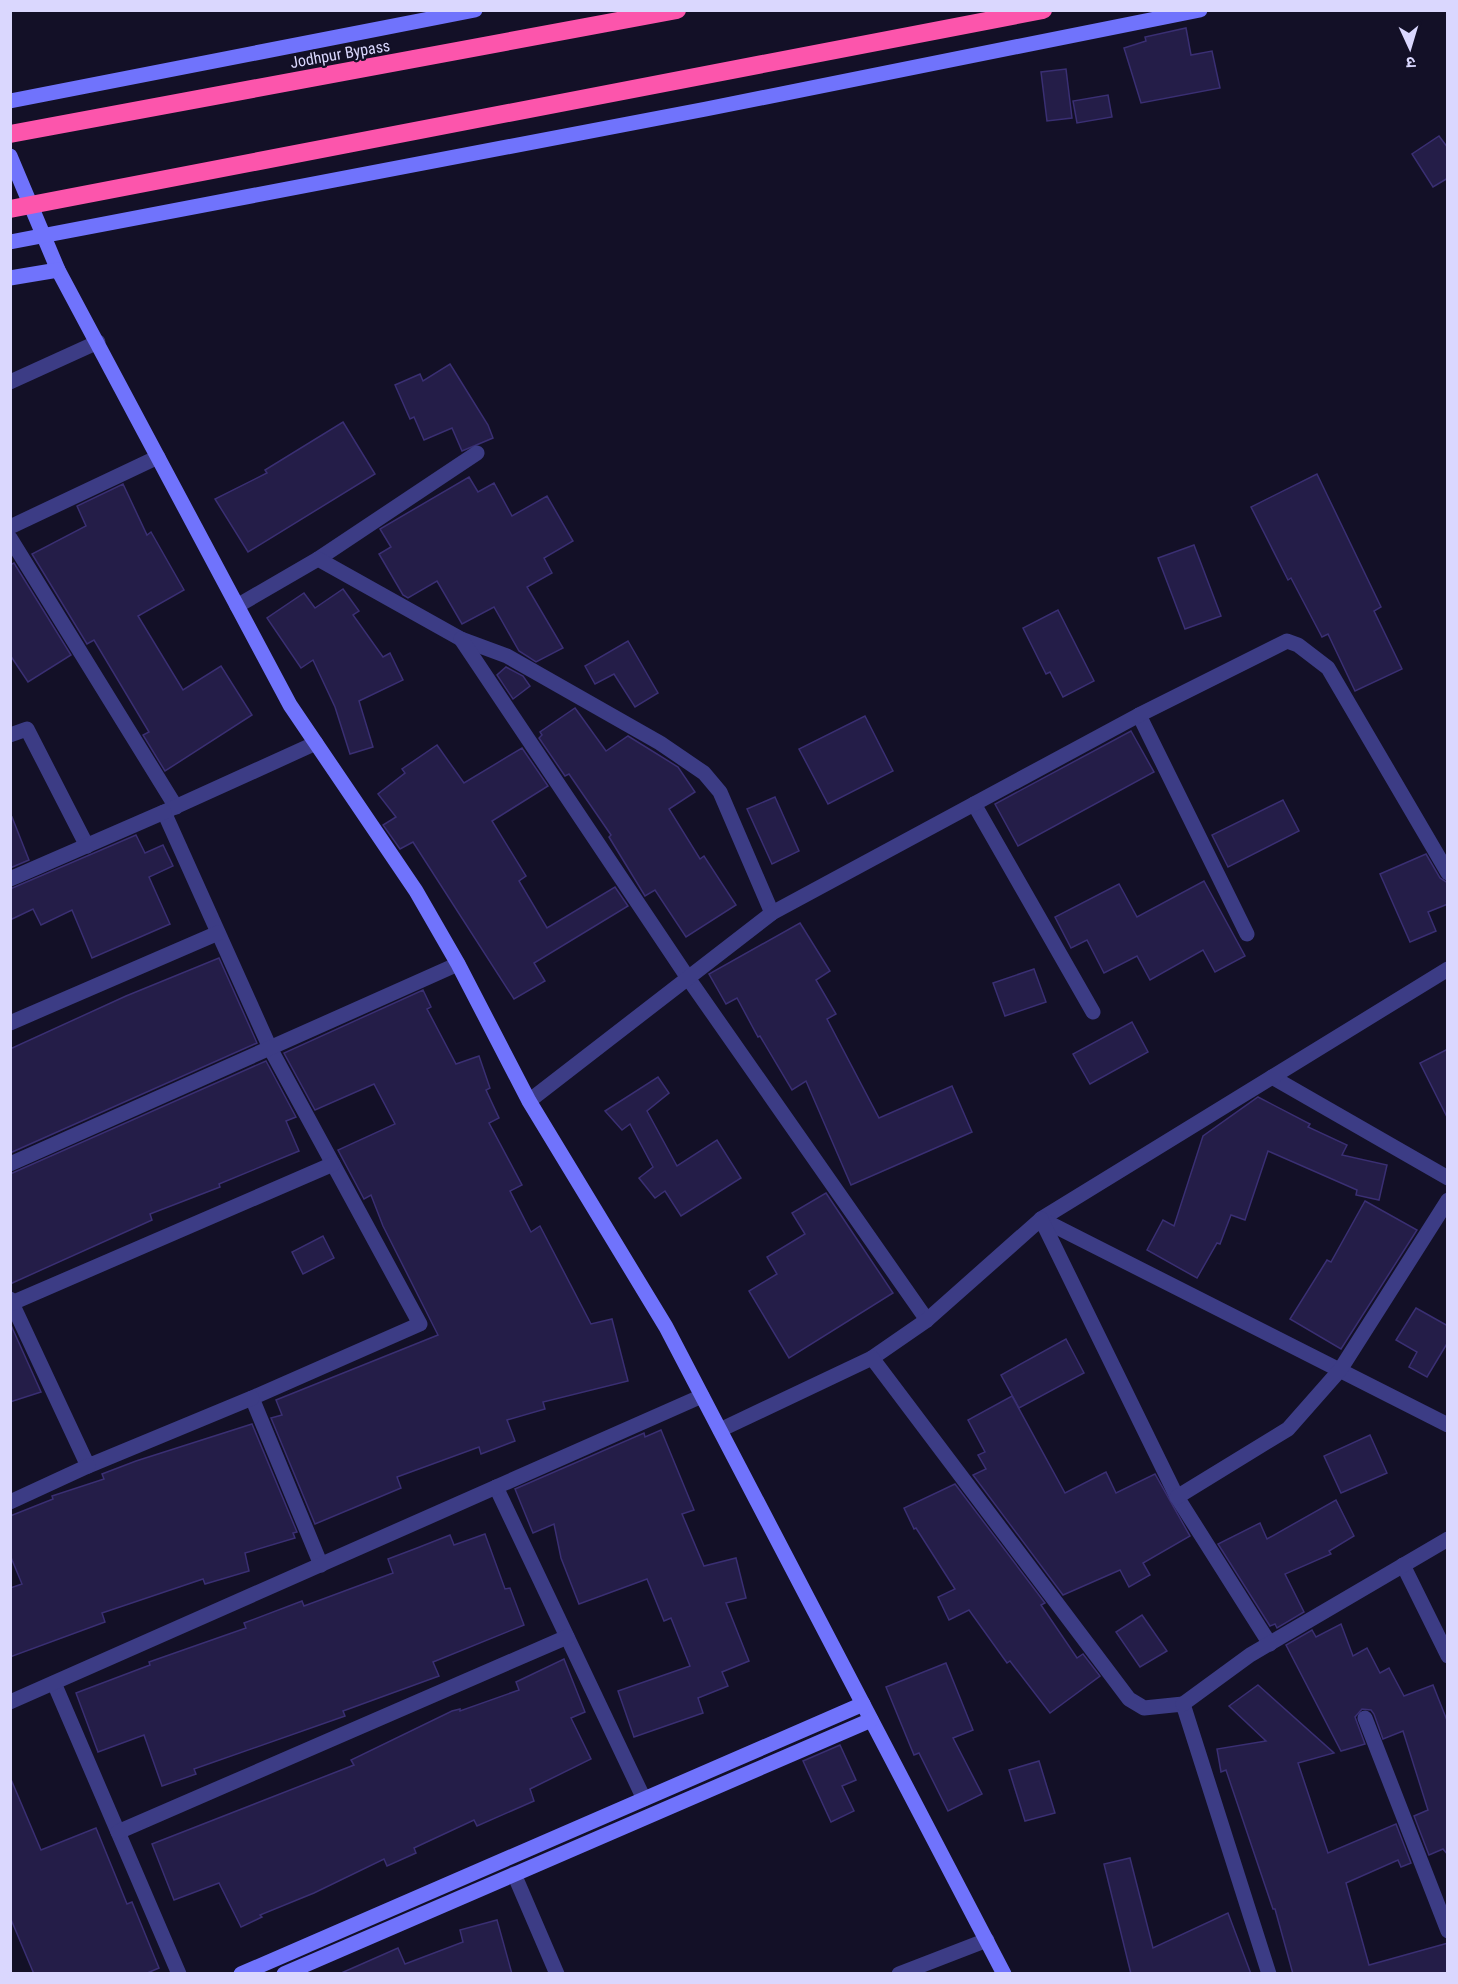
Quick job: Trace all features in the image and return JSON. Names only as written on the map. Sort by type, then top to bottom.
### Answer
[{"type":"highway","name":"Jodhpur Bypass","points":[[10,134],[677,10]]},
{"type":"highway","points":[[10,208],[1043,10]]},
{"type":"street","points":[[10,101],[475,10]]},
{"type":"street","points":[[10,243],[43,234],[683,114],[1200,10]]},
{"type":"street","points":[[10,156],[57,270],[98,342],[290,705],[416,891],[458,964],[529,1101],[666,1327],[1004,1974]]},
{"type":"street","points":[[10,278],[57,270]]},
{"type":"street","points":[[10,382],[98,342]]},
{"type":"street","points":[[237,606],[318,559],[477,453]]},
{"type":"street","points":[[10,527],[158,457]]},
{"type":"street","points":[[10,538],[170,809],[218,933],[270,1048],[420,1324],[252,1398],[88,1466],[10,1502]]},
{"type":"street","points":[[318,559],[461,639],[507,656],[660,743],[704,772],[720,792],[772,913]]},
{"type":"street","points":[[461,639],[688,978],[927,1320]]},
{"type":"street","points":[[529,1101],[772,913],[1139,715],[1287,641],[1298,645],[1328,668],[1448,873]]},
{"type":"street","points":[[1139,715],[1247,934]]},
{"type":"street","points":[[10,735],[27,729],[87,846]]},
{"type":"street","points":[[10,879],[316,743]]},
{"type":"street","points":[[974,804],[1093,1012]]},
{"type":"street","points":[[10,1023],[218,933]]},
{"type":"street","points":[[10,1164],[458,964]]},
{"type":"street","points":[[720,1430],[872,1358],[927,1320],[1041,1220],[1448,969]]},
{"type":"street","points":[[1272,1077],[1448,1178]]},
{"type":"street","points":[[88,1466],[11,1301],[333,1164]]},
{"type":"street","points":[[1177,1497],[1288,1429],[1340,1370],[1448,1200]]},
{"type":"street","points":[[1041,1220],[1448,1425]]},
{"type":"street","points":[[1041,1220],[1177,1497],[1270,1644]]},
{"type":"street","points":[[872,1358],[1129,1699],[1144,1708],[1183,1704],[1270,1644],[1448,1539]]},
{"type":"street","points":[[10,1702],[702,1396]]},
{"type":"street","points":[[252,1398],[321,1565]]},
{"type":"street","points":[[496,1487],[644,1799]]},
{"type":"street","points":[[1403,1565],[1448,1656]]},
{"type":"street","points":[[118,1832],[567,1637]]},
{"type":"street","points":[[54,1683],[179,1974]]},
{"type":"street","points":[[242,1974],[863,1704]]},
{"type":"street","points":[[1183,1704],[1269,1974]]},
{"type":"street","points":[[1365,1718],[1448,1931]]},
{"type":"street","points":[[284,1974],[871,1720]]},
{"type":"street","points":[[514,1875],[557,1974]]},
{"type":"street","points":[[899,1974],[987,1940]]},
{"type":"building","points":[[1186,28],[1191,55],[1212,51],[1220,88],[1141,103],[1124,48],[1146,41],[1145,37]]},
{"type":"building","points":[[1066,69],[1072,118],[1047,121],[1041,72]]},
{"type":"building","points":[[1108,95],[1112,117],[1077,123],[1073,101]]},
{"type":"building","points":[[1439,136],[1448,148],[1448,178],[1433,187],[1412,154]]},
{"type":"building","points":[[450,364],[488,425],[493,438],[462,451],[452,428],[424,440],[414,417],[410,419],[395,385],[420,374],[423,381]]},
{"type":"building","points":[[343,422],[375,474],[248,552],[215,499],[267,473],[265,470]]},
{"type":"building","points":[[1317,474],[1381,607],[1374,611],[1402,669],[1355,691],[1328,634],[1322,637],[1291,578],[1288,580],[1251,507]]},
{"type":"building","points":[[469,477],[478,492],[494,483],[512,516],[547,496],[573,541],[544,558],[552,573],[527,587],[563,648],[536,662],[519,651],[494,607],[462,624],[437,581],[408,598],[403,595],[379,554],[391,547],[380,529]]},
{"type":"building","points":[[123,484],[147,535],[151,532],[184,590],[138,616],[183,690],[221,666],[252,715],[165,771],[143,735],[149,732],[94,640],[87,644],[32,554],[86,526],[77,506]]},
{"type":"building","points":[[1194,545],[1221,616],[1185,629],[1158,558]]},
{"type":"building","points":[[14,563],[71,655],[28,682],[10,655],[10,565]]},
{"type":"building","points":[[343,589],[359,611],[353,615],[383,657],[390,653],[403,680],[359,701],[373,747],[350,754],[335,707],[313,660],[301,668],[267,618],[304,593],[315,608]]},
{"type":"building","points":[[1058,610],[1094,681],[1063,697],[1050,672],[1046,674],[1023,628]]},
{"type":"building","points":[[628,641],[658,693],[635,707],[614,674],[595,684],[585,666]]},
{"type":"building","points":[[506,667],[523,676],[530,686],[513,699],[497,675]]},
{"type":"building","points":[[575,708],[606,751],[628,736],[678,767],[695,792],[669,809],[700,859],[704,856],[736,905],[686,937],[655,890],[645,896],[609,837],[611,835],[569,774],[565,776],[539,738],[542,735],[540,732]]},
{"type":"building","points":[[865,716],[893,771],[828,804],[799,749]]},
{"type":"building","points":[[1131,731],[1154,772],[1018,846],[995,804]]},
{"type":"building","points":[[437,745],[464,783],[522,748],[548,786],[492,821],[526,876],[519,881],[547,928],[615,887],[628,906],[534,963],[545,981],[514,999],[413,842],[400,849],[383,825],[396,817],[378,794],[405,773],[402,769]]},
{"type":"building","points":[[775,797],[799,851],[772,864],[747,809]]},
{"type":"building","points":[[1283,800],[1299,831],[1228,867],[1212,835]]},
{"type":"building","points":[[12,817],[29,860],[10,868],[10,818]]},
{"type":"building","points":[[136,835],[145,853],[163,845],[173,866],[149,877],[170,924],[92,958],[72,910],[41,925],[33,909],[10,920],[10,889]]},
{"type":"building","points":[[1426,854],[1440,878],[1448,883],[1448,904],[1428,912],[1436,931],[1410,942],[1380,874]]},
{"type":"building","points":[[1204,881],[1245,956],[1215,972],[1203,950],[1150,980],[1137,956],[1104,973],[1087,940],[1071,948],[1055,917],[1119,884],[1137,917]]},
{"type":"building","points":[[800,923],[830,971],[816,980],[836,1014],[827,1019],[879,1118],[952,1086],[972,1132],[851,1185],[806,1081],[792,1090],[760,1036],[758,1037],[737,998],[726,1004],[709,974]]},
{"type":"building","points":[[219,958],[257,1043],[10,1153],[10,1049],[126,996]]},
{"type":"building","points":[[1034,969],[1046,1002],[1005,1016],[993,983]]},
{"type":"building","points":[[423,990],[431,1007],[427,1009],[456,1064],[479,1056],[490,1088],[486,1090],[499,1118],[489,1123],[522,1185],[510,1191],[531,1232],[540,1226],[591,1324],[612,1319],[628,1381],[543,1402],[545,1409],[507,1420],[515,1441],[481,1454],[479,1447],[397,1477],[401,1488],[315,1524],[271,1418],[282,1415],[276,1400],[438,1335],[383,1226],[371,1195],[364,1199],[338,1150],[395,1124],[374,1084],[315,1110],[284,1053]]},
{"type":"building","points":[[1132,1022],[1148,1052],[1090,1084],[1073,1054]]},
{"type":"building","points":[[1448,1049],[1448,1119],[1420,1063]]},
{"type":"building","points":[[266,1061],[296,1117],[286,1121],[299,1151],[219,1184],[220,1187],[150,1214],[152,1220],[10,1284],[10,1174]]},
{"type":"building","points":[[658,1077],[669,1093],[647,1111],[677,1166],[717,1140],[741,1178],[681,1216],[665,1191],[655,1198],[639,1178],[653,1167],[630,1124],[622,1130],[605,1111]]},
{"type":"building","points":[[1258,1097],[1310,1124],[1308,1127],[1347,1145],[1342,1155],[1387,1165],[1379,1200],[1356,1195],[1357,1190],[1268,1151],[1245,1220],[1231,1215],[1220,1244],[1217,1243],[1197,1278],[1147,1250],[1163,1220],[1174,1226],[1203,1136]]},
{"type":"building","points":[[826,1193],[893,1293],[789,1358],[749,1291],[777,1274],[767,1257],[805,1234],[792,1213]]},
{"type":"building","points":[[1365,1201],[1417,1230],[1341,1349],[1290,1319],[1327,1260],[1331,1262]]},
{"type":"building","points":[[323,1236],[334,1258],[303,1274],[292,1252]]},
{"type":"building","points":[[1416,1308],[1448,1326],[1448,1342],[1427,1377],[1409,1367],[1417,1352],[1396,1340]]},
{"type":"building","points":[[10,1323],[41,1392],[10,1402]]},
{"type":"building","points":[[1066,1339],[1084,1373],[1019,1408],[1001,1375]]},
{"type":"building","points":[[1012,1396],[1065,1493],[1106,1472],[1116,1493],[1155,1474],[1190,1536],[1143,1563],[1150,1575],[1129,1587],[1120,1570],[1063,1595],[973,1475],[986,1469],[978,1455],[985,1452],[968,1420]]},
{"type":"building","points":[[252,1424],[297,1532],[293,1533],[295,1538],[245,1553],[249,1571],[205,1584],[203,1579],[102,1613],[105,1622],[10,1657],[10,1588],[22,1584],[10,1555],[10,1516],[53,1499],[52,1496],[104,1479],[102,1474],[136,1461]]},
{"type":"building","points":[[661,1430],[694,1510],[682,1514],[704,1566],[736,1558],[746,1598],[726,1603],[749,1661],[722,1672],[728,1686],[698,1698],[703,1713],[634,1737],[618,1691],[690,1666],[671,1618],[664,1621],[647,1579],[579,1604],[561,1558],[554,1524],[533,1533],[515,1489],[644,1433],[645,1437]]},
{"type":"building","points":[[1370,1435],[1387,1473],[1341,1493],[1324,1456]]},
{"type":"building","points":[[955,1484],[1045,1603],[1041,1605],[1077,1658],[1083,1654],[1100,1676],[1050,1713],[1010,1661],[1007,1663],[969,1610],[949,1620],[938,1597],[955,1589],[916,1528],[914,1529],[904,1508]]},
{"type":"building","points":[[1336,1500],[1354,1536],[1329,1551],[1331,1554],[1285,1574],[1304,1612],[1277,1628],[1275,1624],[1270,1626],[1218,1544],[1260,1523],[1267,1539]]},
{"type":"building","points":[[485,1534],[505,1589],[510,1588],[524,1625],[433,1662],[439,1676],[343,1711],[345,1716],[194,1769],[196,1774],[162,1786],[144,1735],[98,1752],[76,1693],[150,1665],[149,1662],[246,1628],[244,1623],[302,1601],[304,1606],[393,1573],[388,1559],[450,1535],[454,1545]]},
{"type":"building","points":[[1142,1615],[1167,1651],[1140,1667],[1116,1632]]},
{"type":"building","points":[[1341,1624],[1353,1656],[1367,1648],[1380,1673],[1389,1668],[1404,1696],[1433,1685],[1448,1723],[1448,1855],[1443,1849],[1429,1855],[1414,1816],[1428,1810],[1403,1731],[1383,1739],[1374,1714],[1371,1710],[1362,1709],[1355,1717],[1365,1744],[1341,1751],[1286,1645],[1312,1630],[1316,1637]]},
{"type":"building","points":[[564,1659],[585,1712],[571,1718],[591,1759],[530,1789],[534,1801],[477,1826],[474,1820],[414,1848],[416,1853],[387,1866],[384,1859],[314,1893],[260,1915],[262,1917],[241,1927],[219,1883],[174,1900],[152,1844],[354,1765],[351,1760],[452,1711],[460,1709],[460,1711],[519,1690],[516,1682]]},
{"type":"building","points":[[946,1663],[973,1730],[953,1738],[982,1794],[948,1811],[919,1753],[914,1755],[886,1687]]},
{"type":"building","points":[[1258,1685],[1334,1753],[1298,1763],[1328,1853],[1396,1824],[1411,1863],[1401,1867],[1398,1860],[1346,1883],[1369,1965],[1448,1943],[1448,1974],[1293,1974],[1275,1909],[1273,1909],[1226,1770],[1221,1772],[1217,1749],[1266,1741],[1229,1706]]},
{"type":"building","points":[[840,1745],[856,1780],[842,1786],[854,1811],[831,1822],[803,1761]]},
{"type":"building","points":[[1039,1761],[1055,1813],[1025,1821],[1009,1770]]},
{"type":"building","points":[[10,1777],[41,1850],[96,1828],[127,1904],[132,1902],[159,1968],[145,1974],[34,1974],[10,1917]]},
{"type":"building","points":[[1130,1858],[1153,1948],[1228,1913],[1251,1974],[1131,1974],[1104,1864]]},
{"type":"building","points":[[497,1920],[512,1974],[339,1974],[398,1948],[405,1964],[463,1942],[460,1930]]}]
